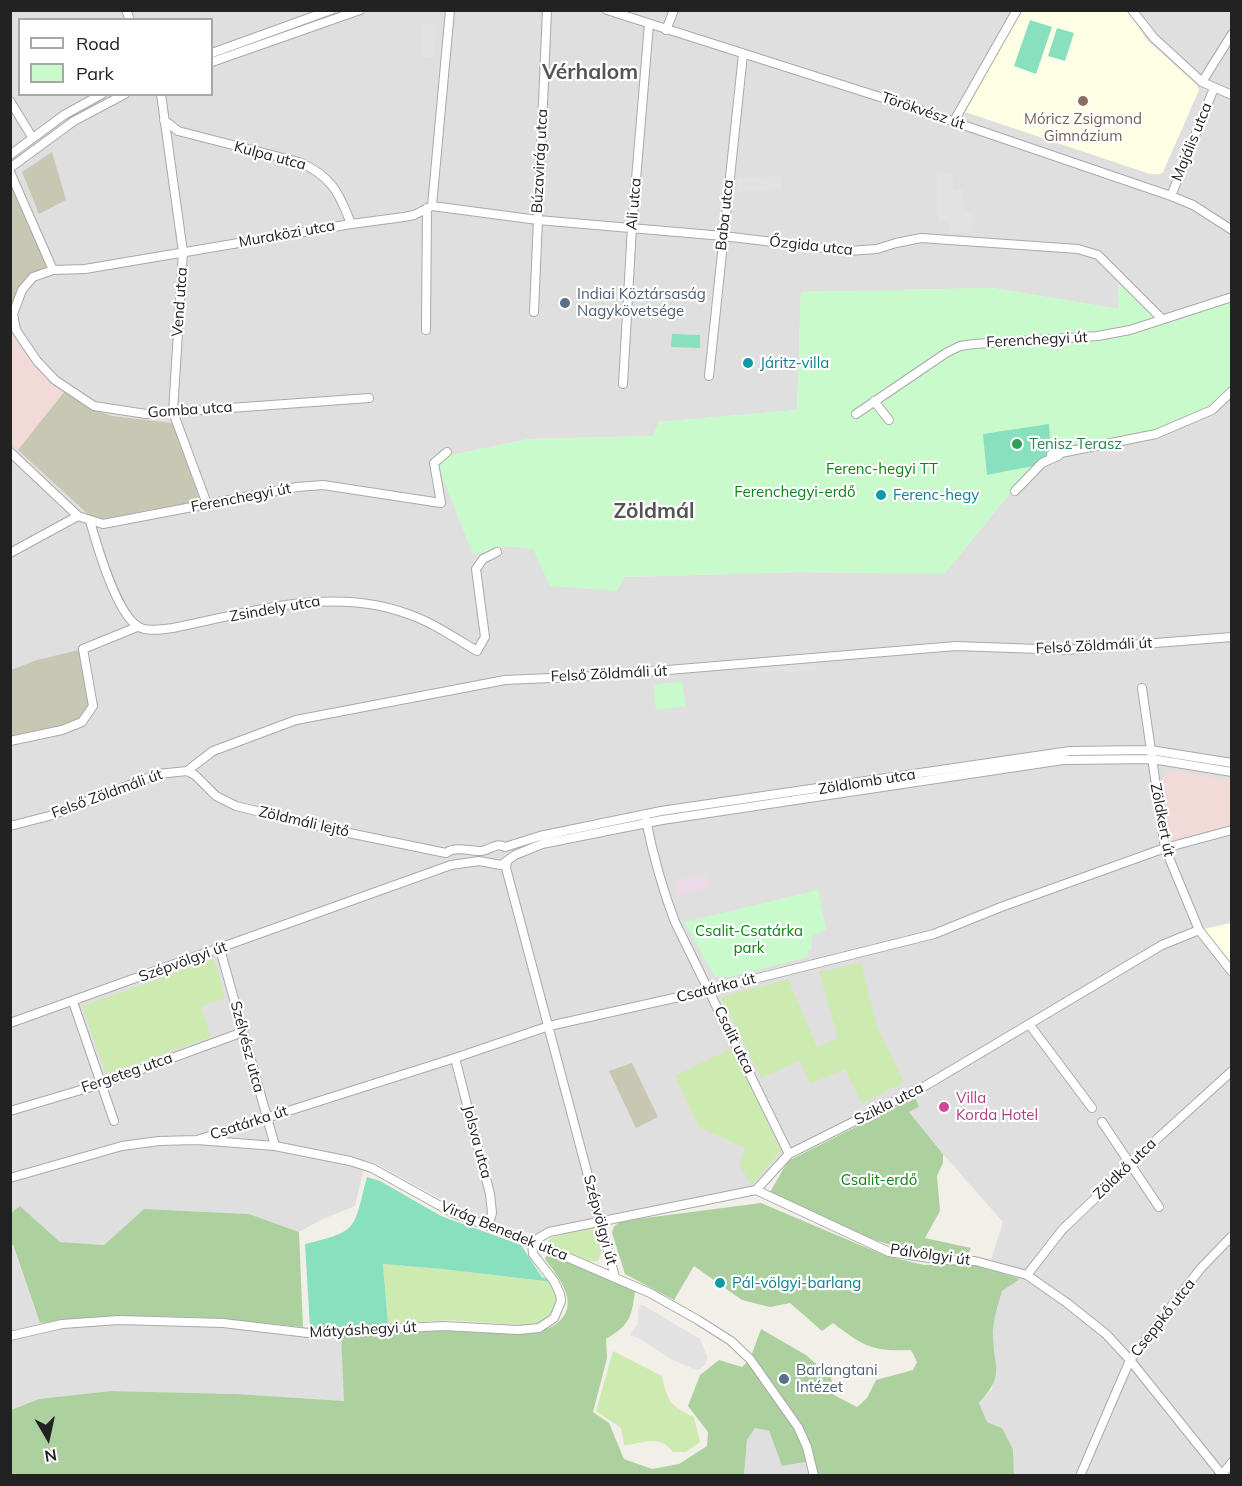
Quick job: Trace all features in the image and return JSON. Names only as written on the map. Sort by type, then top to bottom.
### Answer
[{"type":"street","points":[[213,52],[331,10]]},
{"type":"street","points":[[213,63],[360,10]]},
{"type":"street","points":[[426,330],[429,207],[450,10]]},
{"type":"street","name":"Búzavirág utca","points":[[534,312],[547,10]]},
{"type":"street","name":"Törökvész út","points":[[607,10],[954,121],[1171,196],[1193,205],[1232,230]]},
{"type":"street","points":[[666,30],[674,10]]},
{"type":"street","points":[[954,121],[1017,10]]},
{"type":"street","points":[[1132,10],[1154,38],[1202,82],[1232,95]]},
{"type":"street","name":"Ali utca","points":[[623,384],[632,227],[649,24]]},
{"type":"street","points":[[1202,82],[1232,34]]},
{"type":"street","name":"Baba utca","points":[[709,376],[743,54]]},
{"type":"street","name":"Majális utca","points":[[1171,196],[1214,88]]},
{"type":"street","points":[[10,155],[64,115],[98,96]]},
{"type":"street","points":[[53,270],[10,170],[74,121],[121,96]]},
{"type":"street","name":"Vend utca","points":[[161,96],[183,252],[173,412],[207,504]]},
{"type":"street","points":[[10,101],[32,137]]},
{"type":"street","name":"Kulpa utca","points":[[164,120],[178,131],[299,162],[315,169],[330,181],[340,195],[351,224]]},
{"type":"street","name":"Őzgida utca","points":[[429,207],[849,251],[877,249],[921,238],[1077,249],[1098,255],[1162,319]]},
{"type":"street","name":"Muraközi utca","points":[[53,270],[85,270],[404,217],[414,215],[429,207]]},
{"type":"street","name":"Gomba utca","points":[[53,270],[33,277],[22,290],[13,314],[16,330],[37,361],[55,380],[94,406],[146,414],[369,398]]},
{"type":"street","name":"Ferenchegyi út","points":[[856,414],[946,353],[960,346],[1098,336],[1130,330],[1232,297]]},
{"type":"street","points":[[1015,491],[1042,463],[1056,454],[1156,434],[1212,410],[1232,391]]},
{"type":"street","points":[[874,401],[889,420]]},
{"type":"street","name":"Ferenchegyi út","points":[[10,452],[78,516],[90,522],[103,524],[297,487],[323,485],[441,503],[434,463],[447,452]]},
{"type":"street","points":[[10,553],[78,516]]},
{"type":"street","points":[[90,522],[101,557],[125,613],[137,627]]},
{"type":"street","name":"Zsindely utca","points":[[10,741],[62,730],[82,722],[90,714],[93,706],[83,649],[137,627],[153,630],[173,628],[308,602],[365,602],[409,614],[477,651],[485,637],[476,569],[483,558],[497,552]]},
{"type":"street","name":"Felső Zöldmáli út","points":[[10,826],[49,816],[158,774],[187,771],[213,751],[296,720],[504,680],[596,676],[956,646],[1066,650],[1232,637]]},
{"type":"street","name":"Zöldkert út","points":[[1142,688],[1165,848],[1199,930],[1232,972]]},
{"type":"street","name":"Zöldlomb utca","points":[[505,847],[540,836],[1051,753],[1150,750],[1232,763]]},
{"type":"street","name":"Zöldlomb utca","points":[[508,861],[526,849],[542,844],[646,819],[1062,760],[1152,759],[1232,772]]},
{"type":"street","name":"Zöldmáli lejtő","points":[[187,771],[195,775],[216,796],[236,806],[339,831],[433,850],[447,859]]},
{"type":"street","name":"Csalit utca","points":[[646,819],[651,850],[662,889],[685,945],[710,990],[789,1154]]},
{"type":"street","name":"Csatárka út","points":[[197,1140],[549,1026],[710,990],[934,934],[1001,907],[1165,848],[1232,830]]},
{"type":"street","name":"Szépvölgyi út","points":[[10,1023],[422,876],[447,859],[452,849],[485,850],[495,845],[505,847],[509,852],[506,868],[615,1277],[650,1293],[698,1320],[741,1350],[776,1393],[798,1427],[807,1447],[814,1476]]},
{"type":"street","name":"Szépvölgyi út","points":[[447,859],[479,861],[497,866],[503,868],[510,880]]},
{"type":"street","name":"Szépvölgyi út","points":[[497,866],[508,861]]},
{"type":"street","name":"Szikla utca","points":[[756,1190],[789,1154],[925,1086],[1162,945],[1199,930]]},
{"type":"street","name":"Szélvész utca","points":[[220,949],[275,1146]]},
{"type":"street","points":[[73,1002],[114,1121]]},
{"type":"street","points":[[1029,1024],[1092,1108]]},
{"type":"street","name":"Fergeteg utca","points":[[10,1111],[101,1084],[243,1032]]},
{"type":"street","name":"Jolsva utca","points":[[455,1058],[490,1194],[492,1212],[488,1226]]},
{"type":"street","name":"Zöldkő utca","points":[[1027,1275],[1062,1230],[1232,1071]]},
{"type":"street","points":[[1102,1122],[1159,1207]]},
{"type":"street","name":"Virág Benedek utca","points":[[10,1178],[122,1146],[159,1141],[197,1140],[275,1146],[350,1161],[372,1168],[453,1213],[532,1242],[615,1277]]},
{"type":"street","points":[[532,1242],[549,1232],[756,1190]]},
{"type":"street","name":"Pálvölgyi út","points":[[756,1190],[890,1252],[943,1260],[975,1261],[1027,1275],[1106,1334],[1130,1360],[1222,1475]]},
{"type":"street","name":"Cseppkő utca","points":[[1080,1476],[1130,1360],[1201,1268],[1232,1236]]},
{"type":"street","name":"Mátyáshegyi út","points":[[10,1336],[62,1324],[119,1320],[223,1323],[308,1333],[444,1326],[518,1330],[539,1328],[554,1318],[561,1301],[554,1281],[533,1254],[532,1242]]},
{"type":"street","points":[[1222,1475],[1232,1462]]},
{"type":"shaded area","points":[[11,11],[1231,11],[1231,297],[1162,319],[1118,276],[1119,309],[993,288],[801,292],[797,410],[659,422],[653,436],[529,439],[447,456],[451,498],[473,554],[508,546],[533,549],[617,591],[624,577],[800,572],[944,574],[1032,466],[1231,391],[1231,1475],[1014,1475],[1013,1449],[1002,1428],[987,1422],[979,1403],[992,1389],[995,1353],[992,1337],[993,1324],[1002,1291],[1020,1279],[988,1269],[1003,1222],[909,1112],[919,1107],[911,1087],[786,1152],[751,1187],[535,1235],[466,1213],[366,1160],[355,1206],[299,1232],[249,1214],[144,1209],[104,1245],[60,1242],[20,1206],[11,1213]]},
{"type":"shaded area","name":"Móricz Zsigmond Gimnázium","points":[[1021,11],[1128,11],[1146,39],[1197,85],[1199,90],[1163,172],[1150,174],[965,112]]},
{"type":"shaded area","points":[[422,24],[436,25],[435,57],[421,57]]},
{"type":"shaded area","points":[[52,152],[66,200],[39,214],[22,172]]},
{"type":"shaded area","points":[[937,173],[953,173],[953,190],[963,190],[964,211],[972,211],[972,231],[950,232],[950,221],[938,221]]},
{"type":"shaded area","points":[[781,176],[782,188],[737,192],[738,178]]},
{"type":"shaded area","points":[[11,185],[48,269],[21,285],[11,311]]},
{"type":"shaded area","points":[[10,324],[19,346],[32,361],[95,410],[112,416],[148,510],[106,520],[89,515],[11,443]]},
{"type":"shaded area","points":[[65,391],[95,410],[112,416],[173,423],[201,502],[148,510],[106,520],[89,515],[18,450]]},
{"type":"shaded area","points":[[83,649],[93,698],[82,722],[11,741],[11,670],[37,660]]},
{"type":"shaded area","points":[[815,661],[816,669],[784,673],[784,670],[757,673],[756,668]]},
{"type":"shaded area","points":[[1168,770],[1231,781],[1231,826],[1171,839],[1161,780]]},
{"type":"shaded area","points":[[707,874],[709,887],[677,895],[674,881]]},
{"type":"shaded area","points":[[1231,923],[1231,972],[1199,930]]},
{"type":"shaded area","points":[[632,1063],[658,1117],[636,1128],[609,1071]]},
{"type":"shaded area","points":[[10,1245],[12,1245],[40,1323],[110,1316],[195,1317],[336,1328],[341,1336],[345,1401],[237,1394],[111,1391],[39,1399],[11,1410]]},
{"type":"shaded area","points":[[641,1304],[700,1339],[707,1356],[706,1364],[698,1370],[692,1368],[671,1359],[630,1335],[638,1323],[638,1310]]},
{"type":"shaded area","points":[[755,1428],[769,1431],[782,1466],[811,1461],[814,1476],[744,1476],[747,1440]]},
{"type":"green space","points":[[1030,20],[1052,27],[1036,74],[1014,66]]},
{"type":"green space","points":[[1057,28],[1074,33],[1065,61],[1048,56]]},
{"type":"green space","name":"Ferenc-hegyi TT","points":[[1118,275],[1162,319],[1231,297],[1231,391],[1212,410],[1185,423],[987,475],[1033,466],[944,574],[800,572],[624,577],[617,591],[550,586],[533,549],[508,546],[473,554],[439,468],[447,456],[529,439],[652,436],[659,422],[797,410],[801,292],[993,288],[1119,309]]},
{"type":"green space","points":[[672,334],[700,335],[700,348],[671,347]]},
{"type":"green space","name":"Tenisz Terasz","points":[[1049,424],[1051,455],[1033,466],[987,475],[983,434]]},
{"type":"green space","points":[[682,681],[686,706],[656,710],[653,685]]},
{"type":"green space","name":"Csalit-Csatárka park","points":[[818,890],[826,929],[811,937],[812,949],[808,951],[808,957],[729,977],[715,977],[684,922]]},
{"type":"green space","points":[[214,959],[225,998],[201,1007],[211,1037],[106,1074],[82,1006]]},
{"type":"green space","points":[[861,963],[877,1027],[904,1082],[862,1104],[845,1069],[810,1084],[800,1061],[761,1078],[721,997],[788,979],[817,1047],[838,1038],[819,972]]},
{"type":"green space","points":[[732,1048],[781,1151],[752,1185],[739,1164],[745,1148],[699,1127],[675,1076]]},
{"type":"green space","name":"Csalit-erdő","points":[[915,1097],[919,1107],[909,1112],[943,1154],[943,1163],[937,1176],[940,1211],[925,1238],[971,1248],[968,1255],[912,1250],[878,1241],[770,1192],[788,1161]]},
{"type":"green space","points":[[367,1177],[380,1181],[441,1216],[521,1245],[542,1277],[553,1282],[383,1264],[388,1325],[310,1328],[305,1244],[336,1235],[351,1225],[356,1218]]},
{"type":"green space","points":[[761,1203],[886,1256],[924,1265],[972,1264],[1020,1279],[1002,1291],[993,1332],[995,1379],[979,1403],[987,1422],[1002,1428],[1013,1449],[1014,1475],[814,1475],[811,1461],[782,1466],[769,1431],[755,1428],[747,1440],[744,1475],[11,1476],[11,1410],[39,1399],[111,1391],[237,1394],[344,1401],[341,1336],[447,1329],[531,1332],[553,1326],[567,1310],[568,1301],[562,1284],[545,1259],[548,1252],[636,1286],[629,1318],[621,1328],[606,1339],[607,1358],[593,1412],[609,1423],[624,1459],[652,1469],[679,1464],[707,1446],[708,1432],[688,1406],[700,1375],[719,1360],[742,1367],[750,1359],[761,1329],[806,1355],[831,1377],[834,1395],[857,1407],[867,1398],[876,1380],[913,1370],[917,1362],[911,1350],[887,1350],[869,1346],[833,1323],[822,1331],[790,1303],[770,1307],[742,1300],[694,1266],[674,1300],[625,1274],[612,1233],[614,1226],[622,1221]]},
{"type":"green space","points":[[20,1206],[60,1242],[104,1245],[144,1209],[249,1214],[299,1232],[303,1327],[195,1317],[110,1316],[40,1323],[13,1245],[11,1245],[11,1213]]},
{"type":"green space","points":[[592,1226],[596,1228],[602,1251],[598,1261],[587,1262],[548,1241],[550,1238]]},
{"type":"green space","points":[[383,1264],[553,1282],[557,1303],[548,1318],[535,1326],[447,1320],[388,1325]]},
{"type":"green space","points":[[613,1351],[662,1376],[671,1402],[694,1417],[700,1442],[686,1452],[673,1452],[656,1441],[624,1445],[621,1428],[596,1411]]},
{"type":"place","name":"Móricz Zsigmond Gimnázium","points":[[1083,101]]},
{"type":"place","name":"Indiai Köztársaság Nagykövetsége","points":[[565,303]]},
{"type":"place","name":"Járitz-villa","points":[[748,363]]},
{"type":"place","name":"Tenisz Terasz","points":[[1017,444]]},
{"type":"place","name":"Ferenc-hegy","points":[[881,495]]},
{"type":"place","name":"Villa Korda Hotel","points":[[944,1107]]},
{"type":"place","name":"Pál-völgyi-barlang","points":[[720,1283]]},
{"type":"place","name":"Barlangtani Intézet","points":[[784,1379]]},
{"type":"district","name":"Vérhalom","points":[[590,73]]},
{"type":"district","name":"Zöldmál","points":[[654,512]]},
{"type":"park label","name":"Ferenchegyi-erdő","points":[[795,492]]}]
